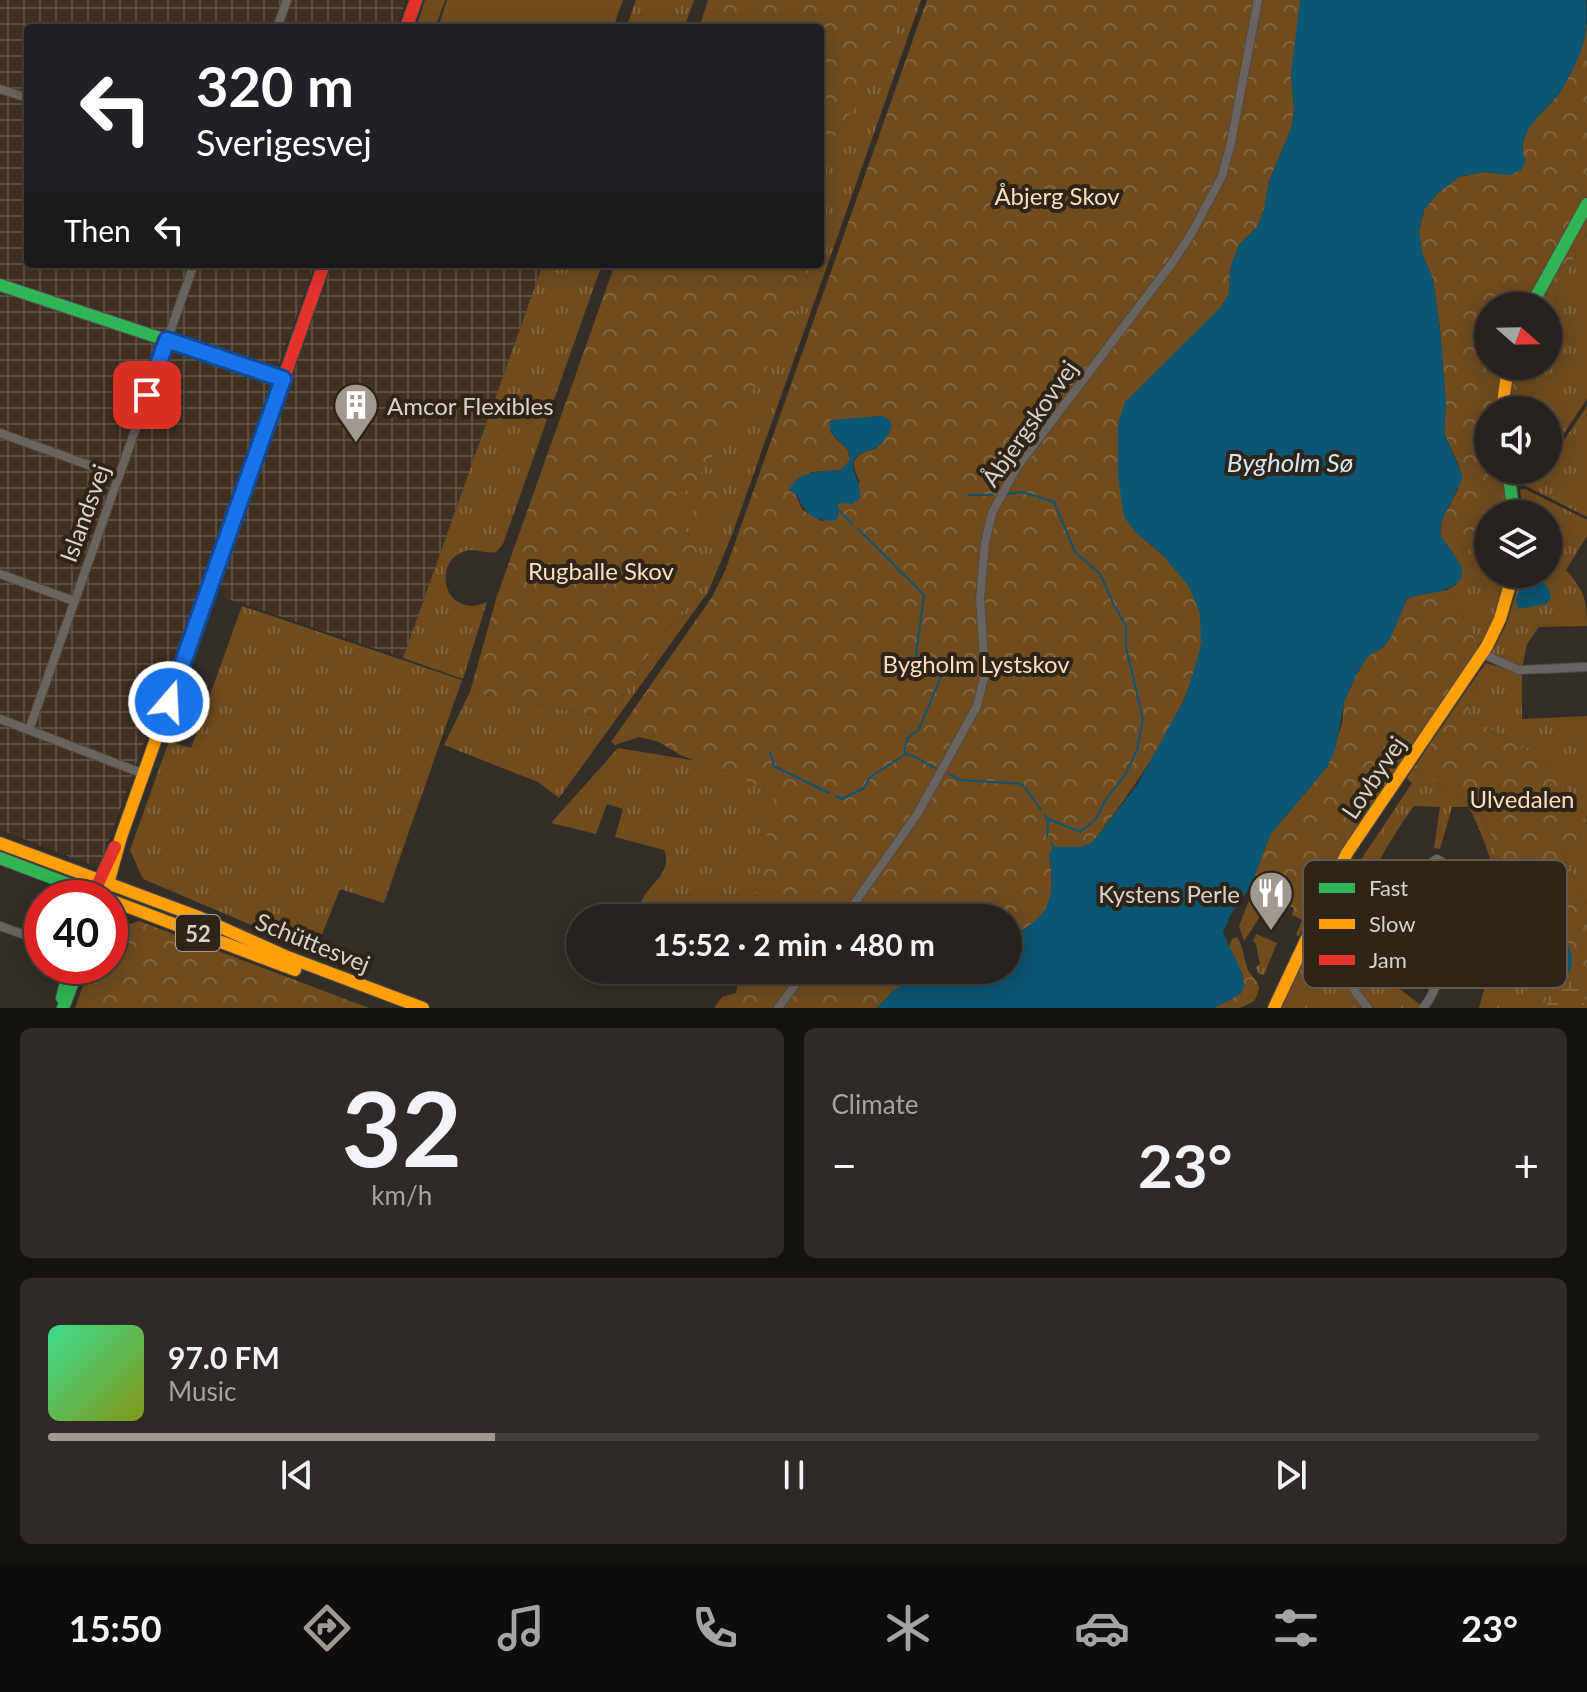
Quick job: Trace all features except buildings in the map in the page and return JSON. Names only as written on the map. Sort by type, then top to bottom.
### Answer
[{"type":"street","points":[[278,24],[287,0]]},
{"type":"street","points":[[407,24],[416,0]]},
{"type":"street","name":"Åbjergskovvej","points":[[854,904],[918,813],[977,706],[985,661],[980,577],[992,513],[1002,490],[1172,263],[1222,176],[1258,0]]},
{"type":"street","points":[[0,89],[24,97]]},
{"type":"street","points":[[1539,292],[1587,204]]},
{"type":"street","name":"Islandsvej","points":[[29,730],[193,268]]},
{"type":"street","points":[[105,880],[323,268]]},
{"type":"street","points":[[0,285],[283,379]]},
{"type":"street","points":[[0,433],[119,476]]},
{"type":"street","points":[[0,574],[74,601]]},
{"type":"street","name":"Lovbyvej","points":[[1344,860],[1483,654],[1500,619],[1509,588]]},
{"type":"street","points":[[1483,654],[1519,670],[1587,667]]},
{"type":"street","points":[[0,719],[144,774]]},
{"type":"street","name":"52","points":[[0,843],[99,880]]},
{"type":"street","name":"52","points":[[0,858],[56,880]]},
{"type":"street","name":"Schüttesvej","points":[[128,891],[196,916],[285,956],[423,1008]]},
{"type":"street","name":"Schüttesvej","points":[[128,908],[397,1008]]},
{"type":"street","points":[[0,926],[24,935]]},
{"type":"street","name":"Lovbyvej","points":[[1274,1008],[1303,944]]},
{"type":"street","points":[[62,1008],[64,984]]},
{"type":"street","points":[[62,1008],[72,984]]},
{"type":"street","points":[[778,1008],[796,984]]},
{"type":"street","points":[[1353,988],[1368,1008]]},
{"type":"street","points":[[1423,1008],[1434,988]]},
{"type":"shaded area","points":[[0,0],[406,0],[397,24],[24,24],[24,268],[314,268],[99,868],[0,830]]},
{"type":"shaded area","points":[[331,268],[542,268],[403,658],[225,598],[219,583]]},
{"type":"green space","points":[[425,0],[445,0],[436,24],[417,24]]},
{"type":"green space","points":[[447,0],[623,0],[614,24],[439,24]]},
{"type":"green space","points":[[636,0],[694,0],[685,24],[627,24]]},
{"type":"green space","points":[[708,0],[902,0],[899,19],[885,55],[835,138],[824,168],[824,24],[700,24]]},
{"type":"green space","points":[[902,0],[921,0],[732,535],[708,592],[559,798],[538,782],[444,745],[470,692],[608,718],[661,636],[693,598],[692,539],[661,503],[808,279],[804,268],[824,268],[824,166],[838,133],[889,47]]},
{"type":"green space","points":[[927,0],[1300,0],[1291,74],[1294,111],[1291,129],[1269,181],[1264,210],[1257,227],[1239,245],[1230,269],[1229,294],[1221,307],[1136,533],[1175,568],[1196,601],[1202,639],[1195,669],[1167,733],[1093,842],[1082,847],[1055,847],[1049,853],[1051,894],[1043,913],[1022,931],[1022,904],[754,904],[775,792],[680,755],[659,742],[639,737],[615,745],[611,742],[712,597],[725,571]],"holes":[[[883,416],[877,448],[863,453],[854,463],[860,482],[838,503],[838,516],[821,521],[803,510],[795,494],[811,472],[841,470],[850,460],[848,450],[834,437],[830,421]]]},
{"type":"green space","points":[[1587,24],[1587,232],[1557,292],[1474,292],[1474,380],[1536,380],[1532,396],[1474,396],[1474,484],[1503,484],[1506,500],[1474,500],[1474,553],[1440,534],[1442,520],[1458,489],[1460,468],[1444,433],[1446,405],[1440,329],[1433,279],[1422,253],[1419,232],[1424,210],[1438,193],[1459,177],[1484,172],[1509,175],[1522,152],[1529,127],[1559,94],[1579,56]]},
{"type":"green space","points":[[1587,232],[1587,399],[1562,436],[1562,396],[1532,396],[1536,380],[1562,380],[1562,292],[1558,290]]},
{"type":"green space","points":[[542,268],[601,268],[503,544],[496,552],[465,551],[454,557],[448,566],[447,588],[452,597],[461,604],[473,606],[487,602],[463,679],[403,658]]},
{"type":"green space","name":"Rugballe Skov","points":[[614,268],[804,268],[808,279],[790,331],[692,488],[662,503],[692,539],[703,565],[693,598],[661,636],[608,718],[470,692],[497,596]]},
{"type":"green space","points":[[1587,406],[1587,517],[1562,504],[1562,500],[1554,500],[1524,485],[1562,484],[1562,443]]},
{"type":"green space","name":"Rugballe Skov","points":[[714,486],[723,491],[724,496],[713,522],[706,523],[692,515],[700,491]]},
{"type":"green space","points":[[1525,489],[1547,500],[1522,500],[1520,490]]},
{"type":"green space","points":[[1562,508],[1587,520],[1587,536],[1566,570],[1583,595],[1587,626],[1539,627],[1527,644],[1522,668],[1493,655],[1518,588],[1562,588]]},
{"type":"green space","points":[[1440,534],[1474,552],[1474,588],[1504,588],[1490,630],[1479,646],[1447,590],[1457,584]]},
{"type":"green space","points":[[1447,590],[1479,646],[1474,658],[1337,860],[1303,860],[1303,928],[1299,936],[1296,935],[1302,920],[1292,915],[1294,908],[1251,886],[1270,835],[1327,767],[1342,724],[1344,702],[1356,675],[1368,656],[1384,647],[1407,599]]},
{"type":"green space","points":[[242,606],[462,680],[384,903],[340,889],[315,952],[143,879],[130,850],[169,741],[191,748]]},
{"type":"green space","points":[[1486,663],[1522,674],[1522,719],[1587,716],[1587,822],[1565,805],[1566,777],[1557,768],[1468,716],[1470,702],[1478,687],[1475,678]]},
{"type":"green space","name":"Ulvedalen","points":[[1475,678],[1478,687],[1470,702],[1468,716],[1557,768],[1566,777],[1565,805],[1587,821],[1577,838],[1561,850],[1566,860],[1499,860],[1487,824],[1473,804],[1413,769]]},
{"type":"green space","points":[[618,748],[697,761],[776,792],[754,904],[641,904],[664,870],[666,857],[664,850],[615,837],[623,809],[607,804],[596,834],[551,823]]},
{"type":"green space","points":[[1413,769],[1473,804],[1487,824],[1499,860],[1490,860],[1469,807],[1452,807],[1440,849],[1434,848],[1440,807],[1414,806],[1380,860],[1361,860],[1412,783],[1407,778]]},
{"type":"green space","points":[[1587,822],[1587,905],[1561,850],[1577,839]]},
{"type":"green space","name":"Ulvedalen","points":[[1567,863],[1587,905],[1587,1008],[1513,1008],[1528,988],[1567,988]]},
{"type":"green space","points":[[1254,888],[1284,903],[1282,907],[1265,909],[1244,941],[1239,926]]},
{"type":"green space","points":[[139,921],[369,1008],[75,1008],[84,984],[128,984],[128,925]]},
{"type":"green space","points":[[1256,934],[1277,943],[1264,975],[1259,974],[1256,967],[1260,964],[1253,941]]},
{"type":"green space","points":[[1237,937],[1248,970],[1258,985],[1258,993],[1254,1001],[1240,1008],[1214,1008],[1241,993],[1243,975],[1229,947],[1232,939]]},
{"type":"green space","points":[[1303,962],[1303,988],[1351,988],[1364,1008],[1282,1008]]},
{"type":"green space","points":[[1573,964],[1575,976],[1586,995],[1583,1008],[1548,1008],[1544,988],[1567,988],[1567,977]]},
{"type":"green space","points":[[738,984],[907,984],[894,990],[877,1008],[714,1008],[722,997],[736,993]]},
{"type":"green space","points":[[1398,988],[1422,1006],[1374,1008],[1358,990]]},
{"type":"green space","points":[[1485,988],[1529,988],[1513,1008],[1479,1008]]},
{"type":"water","name":"Bygholm Sø","points":[[1300,0],[1586,0],[1582,49],[1560,92],[1526,133],[1523,151],[1526,160],[1521,170],[1509,175],[1484,172],[1459,177],[1438,193],[1424,210],[1419,231],[1422,253],[1433,279],[1440,329],[1446,405],[1444,433],[1463,477],[1442,520],[1440,534],[1459,563],[1462,576],[1452,587],[1407,599],[1384,647],[1368,656],[1356,675],[1344,702],[1335,750],[1327,767],[1270,835],[1251,886],[1232,912],[1223,932],[1243,979],[1242,991],[1236,996],[1214,1008],[877,1008],[894,990],[907,984],[1022,984],[1022,931],[1034,922],[1048,904],[1052,882],[1049,853],[1054,847],[1082,847],[1093,842],[1137,785],[1185,698],[1201,647],[1200,613],[1188,585],[1124,517],[1118,476],[1118,424],[1125,402],[1221,307],[1229,294],[1230,269],[1239,245],[1257,227],[1264,210],[1269,181],[1291,129],[1294,111],[1291,74]]},
{"type":"water","points":[[883,416],[892,426],[886,438],[880,445],[858,455],[854,461],[860,498],[853,504],[838,503],[837,520],[812,516],[797,495],[789,491],[804,475],[841,470],[850,460],[848,450],[830,432],[830,420]]},
{"type":"water","points":[[1519,588],[1547,588],[1551,598],[1546,604],[1518,609],[1516,601]]},
{"type":"water","points":[[1567,939],[1572,955],[1567,975]]},
{"type":"waterway","points":[[1007,494],[1023,492],[1054,502],[1075,552],[1100,574],[1126,626],[1126,647],[1143,719],[1137,750],[1125,775],[1106,799],[1096,819],[1080,832],[1046,818]]},
{"type":"waterway","points":[[968,495],[993,495]]},
{"type":"waterway","points":[[836,507],[852,524]]},
{"type":"waterway","points":[[858,529],[924,595],[916,654],[930,671],[942,674],[919,729],[908,738],[904,750],[906,754],[936,768]]},
{"type":"waterway","points":[[770,752],[774,766],[829,793]]},
{"type":"waterway","points":[[836,796],[842,799],[864,788],[870,777],[906,754]]},
{"type":"waterway","points":[[949,774],[961,780],[1022,784],[1041,810]]},
{"type":"waterway","points":[[1045,815],[1047,836]]},
{"type":"waterway","points":[[1051,842],[1054,847]]},
{"type":"traffic: fast","points":[[1539,292],[1587,204]]},
{"type":"traffic: fast","points":[[0,285],[283,379]]},
{"type":"traffic: fast","points":[[1510,484],[1512,500]]},
{"type":"traffic: fast","points":[[0,858],[58,880]]},
{"type":"traffic: fast","points":[[62,998],[66,984]]},
{"type":"traffic: fast","points":[[63,1008],[72,984]]},
{"type":"traffic: slow","points":[[1504,396],[1506,380]]},
{"type":"traffic: slow","points":[[109,880],[121,837],[231,528]]},
{"type":"traffic: slow","points":[[1344,860],[1487,646],[1500,619],[1509,588]]},
{"type":"traffic: slow","points":[[0,843],[196,916],[285,956],[423,1008]]},
{"type":"traffic: slow","points":[[128,907],[295,970]]},
{"type":"traffic: slow","points":[[1274,1008],[1303,946]]},
{"type":"traffic: jam","points":[[407,24],[416,0]]},
{"type":"traffic: jam","points":[[231,528],[323,268]]},
{"type":"traffic: jam","points":[[100,880],[115,847]]},
{"type":"place","name":"Amcor Flexibles","points":[[356,444]]},
{"type":"place","name":"Kystens Perle","points":[[1271,932]]},
{"type":"route","points":[[147,395],[167,340],[283,379],[169,702]]},
{"type":"park label","name":"Åbjerg Skov","points":[[1057,195]]},
{"type":"park label","name":"Bygholm Lystskov","points":[[976,663]]}]
